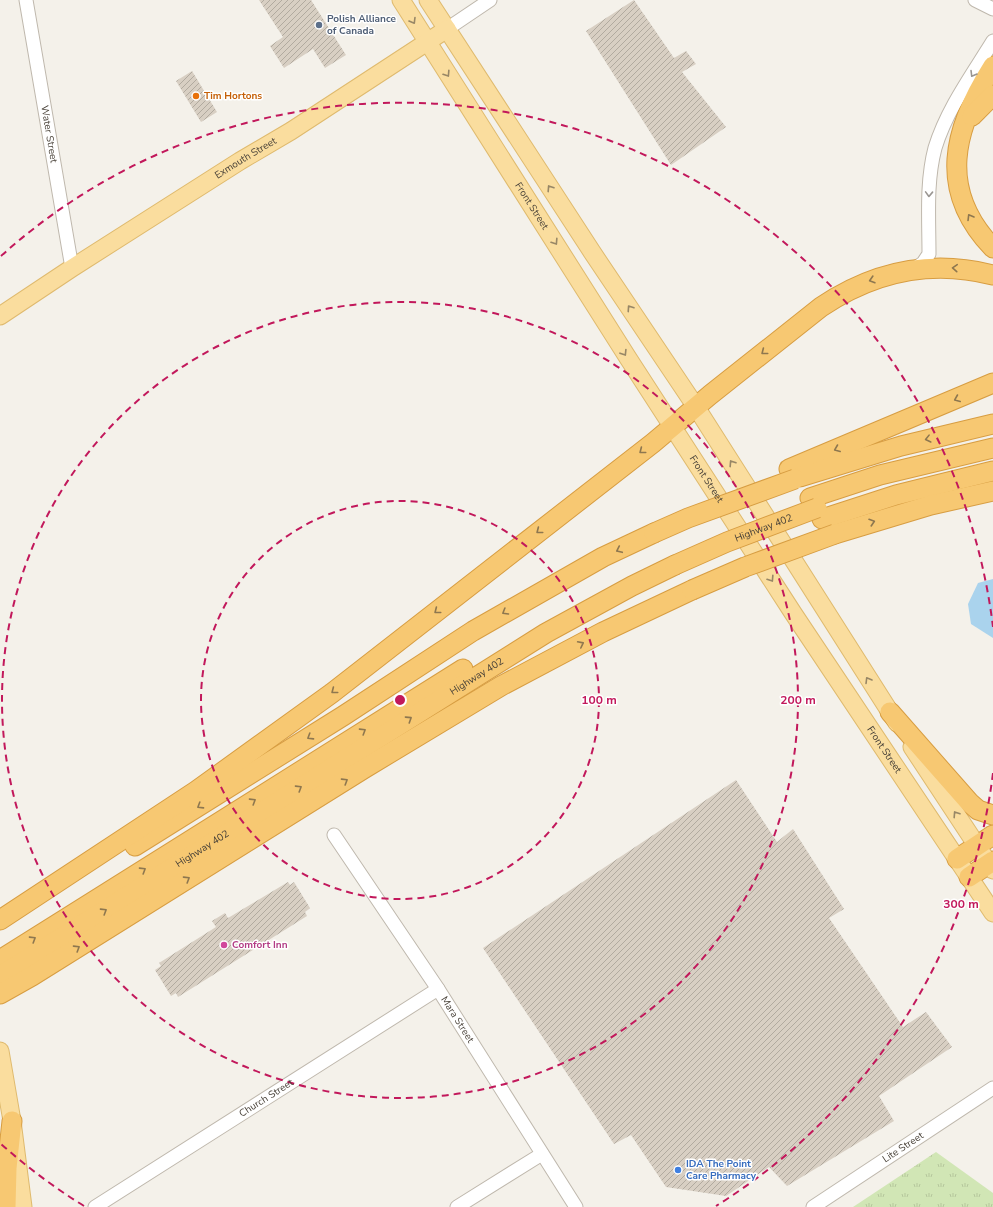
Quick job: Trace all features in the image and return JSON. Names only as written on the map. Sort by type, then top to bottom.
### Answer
[{"type":"highway","points":[[993,66],[972,102],[961,132],[956,159],[956,173],[961,198],[967,214],[984,239],[993,248]]},
{"type":"highway","points":[[961,132],[978,109],[993,95]]},
{"type":"highway","points":[[0,920],[196,791],[332,693],[815,312],[840,294],[863,283],[910,271],[935,268],[953,268],[975,270],[993,275]]},
{"type":"highway","points":[[0,931],[343,716],[474,631],[603,557],[688,518],[792,474],[993,383]]},
{"type":"highway","points":[[792,474],[993,424]]},
{"type":"highway","points":[[817,509],[880,475],[993,448]]},
{"type":"highway","name":"Highway 402","points":[[0,976],[546,633],[632,586],[680,571],[733,540],[817,509],[891,484],[993,459]]},
{"type":"highway","points":[[817,509],[896,495],[993,471]]},
{"type":"highway","points":[[0,960],[444,680],[594,592],[680,571],[745,567],[835,534],[931,504],[993,491]]},
{"type":"highway","points":[[0,994],[32,976],[365,768],[514,679],[603,632],[680,571]]},
{"type":"highway","points":[[890,712],[970,803],[978,810],[993,815]]},
{"type":"highway","points":[[957,859],[993,835]]},
{"type":"highway","points":[[969,878],[992,865]]},
{"type":"highway","points":[[0,1000],[32,976]]},
{"type":"highway","points":[[6,1207],[7,1168],[12,1121]]},
{"type":"main road","name":"Front Street","points":[[401,0],[672,426],[993,913]]},
{"type":"main road","points":[[428,0],[592,252],[696,407],[890,712],[977,846],[992,865]]},
{"type":"main road","name":"Exmouth Street","points":[[0,316],[72,268],[240,161],[290,131],[426,41],[447,29]]},
{"type":"main road","points":[[0,1050],[12,1121],[23,1207]]},
{"type":"street","name":"Water Street","points":[[26,0],[72,268]]},
{"type":"street","name":"Exmouth Street","points":[[447,29],[490,0]]},
{"type":"street","points":[[975,0],[993,9]]},
{"type":"street","points":[[910,271],[923,263],[929,254],[930,181],[939,137],[954,105],[993,41]]},
{"type":"street","name":"Mara Street","points":[[334,835],[438,989],[576,1207]]},
{"type":"street","name":"Church Street","points":[[95,1207],[438,989]]},
{"type":"street","name":"Lite Street","points":[[813,1207],[993,1088]]},
{"type":"street","points":[[457,1207],[542,1154]]},
{"type":"green space","points":[[936,1152],[993,1193],[993,1207],[853,1207]]},
{"type":"water","points":[[993,579],[993,638],[971,624],[968,604],[978,583]]},
{"type":"building","points":[[259,0],[311,0],[346,55],[325,68],[313,49],[284,68],[270,46],[283,37]]},
{"type":"building","points":[[634,0],[674,58],[686,51],[696,64],[682,72],[726,127],[671,165],[586,31]]},
{"type":"building","name":"Tim Hortons","points":[[192,71],[217,112],[201,122],[176,81]]},
{"type":"building","points":[[736,780],[777,842],[793,829],[844,909],[829,918],[903,1027],[926,1012],[952,1047],[879,1096],[894,1121],[787,1186],[769,1167],[726,1196],[666,1187],[631,1135],[614,1144],[483,948]]},
{"type":"building","name":"Comfort Inn","points":[[288,882],[290,885],[294,882],[310,908],[305,912],[307,916],[178,997],[176,993],[171,996],[155,970],[161,966],[159,963],[216,927],[212,921],[225,913],[228,918]]},
{"type":"place","name":"Polish Alliance of Canada","points":[[319,25]]},
{"type":"place","name":"Tim Hortons","points":[[196,96]]},
{"type":"place","name":"Comfort Inn","points":[[224,945]]},
{"type":"place","name":"IDA The Point Care Pharmacy","points":[[678,1170]]}]
